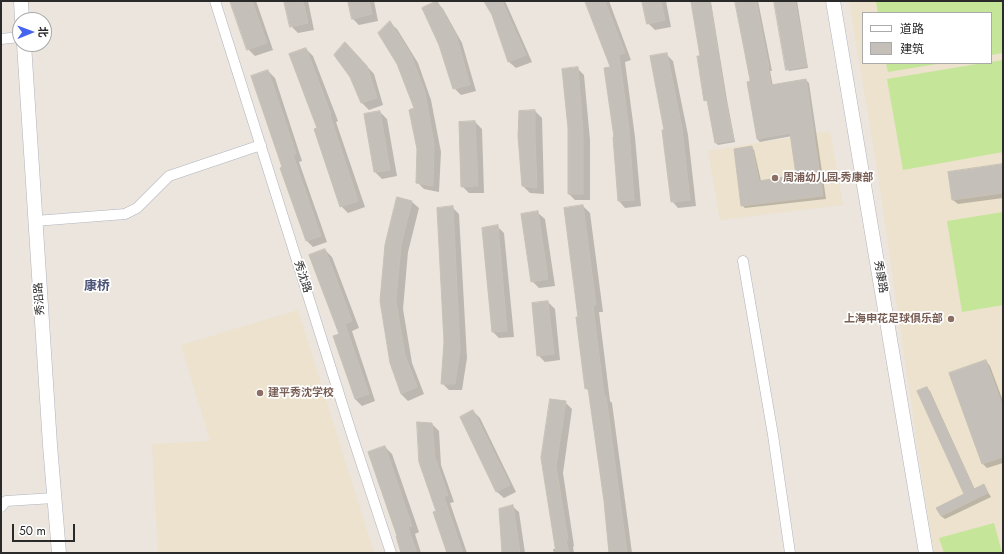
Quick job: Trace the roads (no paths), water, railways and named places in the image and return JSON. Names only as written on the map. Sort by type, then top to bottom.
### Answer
[{"type":"street","points":[[21,1],[22,12]]},
{"type":"street","name":"秀沈路","points":[[215,1],[391,553]]},
{"type":"street","name":"秀康路","points":[[833,1],[926,553]]},
{"type":"street","points":[[1,39],[12,38]]},
{"type":"street","name":"秀沿路","points":[[25,52],[54,498],[59,553]]},
{"type":"street","points":[[36,222],[125,214],[137,208],[169,176],[261,145]]},
{"type":"street","points":[[742,261],[773,435],[790,553]]},
{"type":"street","points":[[1,507],[6,501],[54,498]]},
{"type":"place","name":"周浦幼儿园-秀康部","points":[[775,178]]},
{"type":"place","name":"上海申花足球俱乐部","points":[[951,319]]},
{"type":"place","name":"建平秀沈学校","points":[[260,393]]},
{"type":"district","name":"康桥","points":[[97,287]]}]
